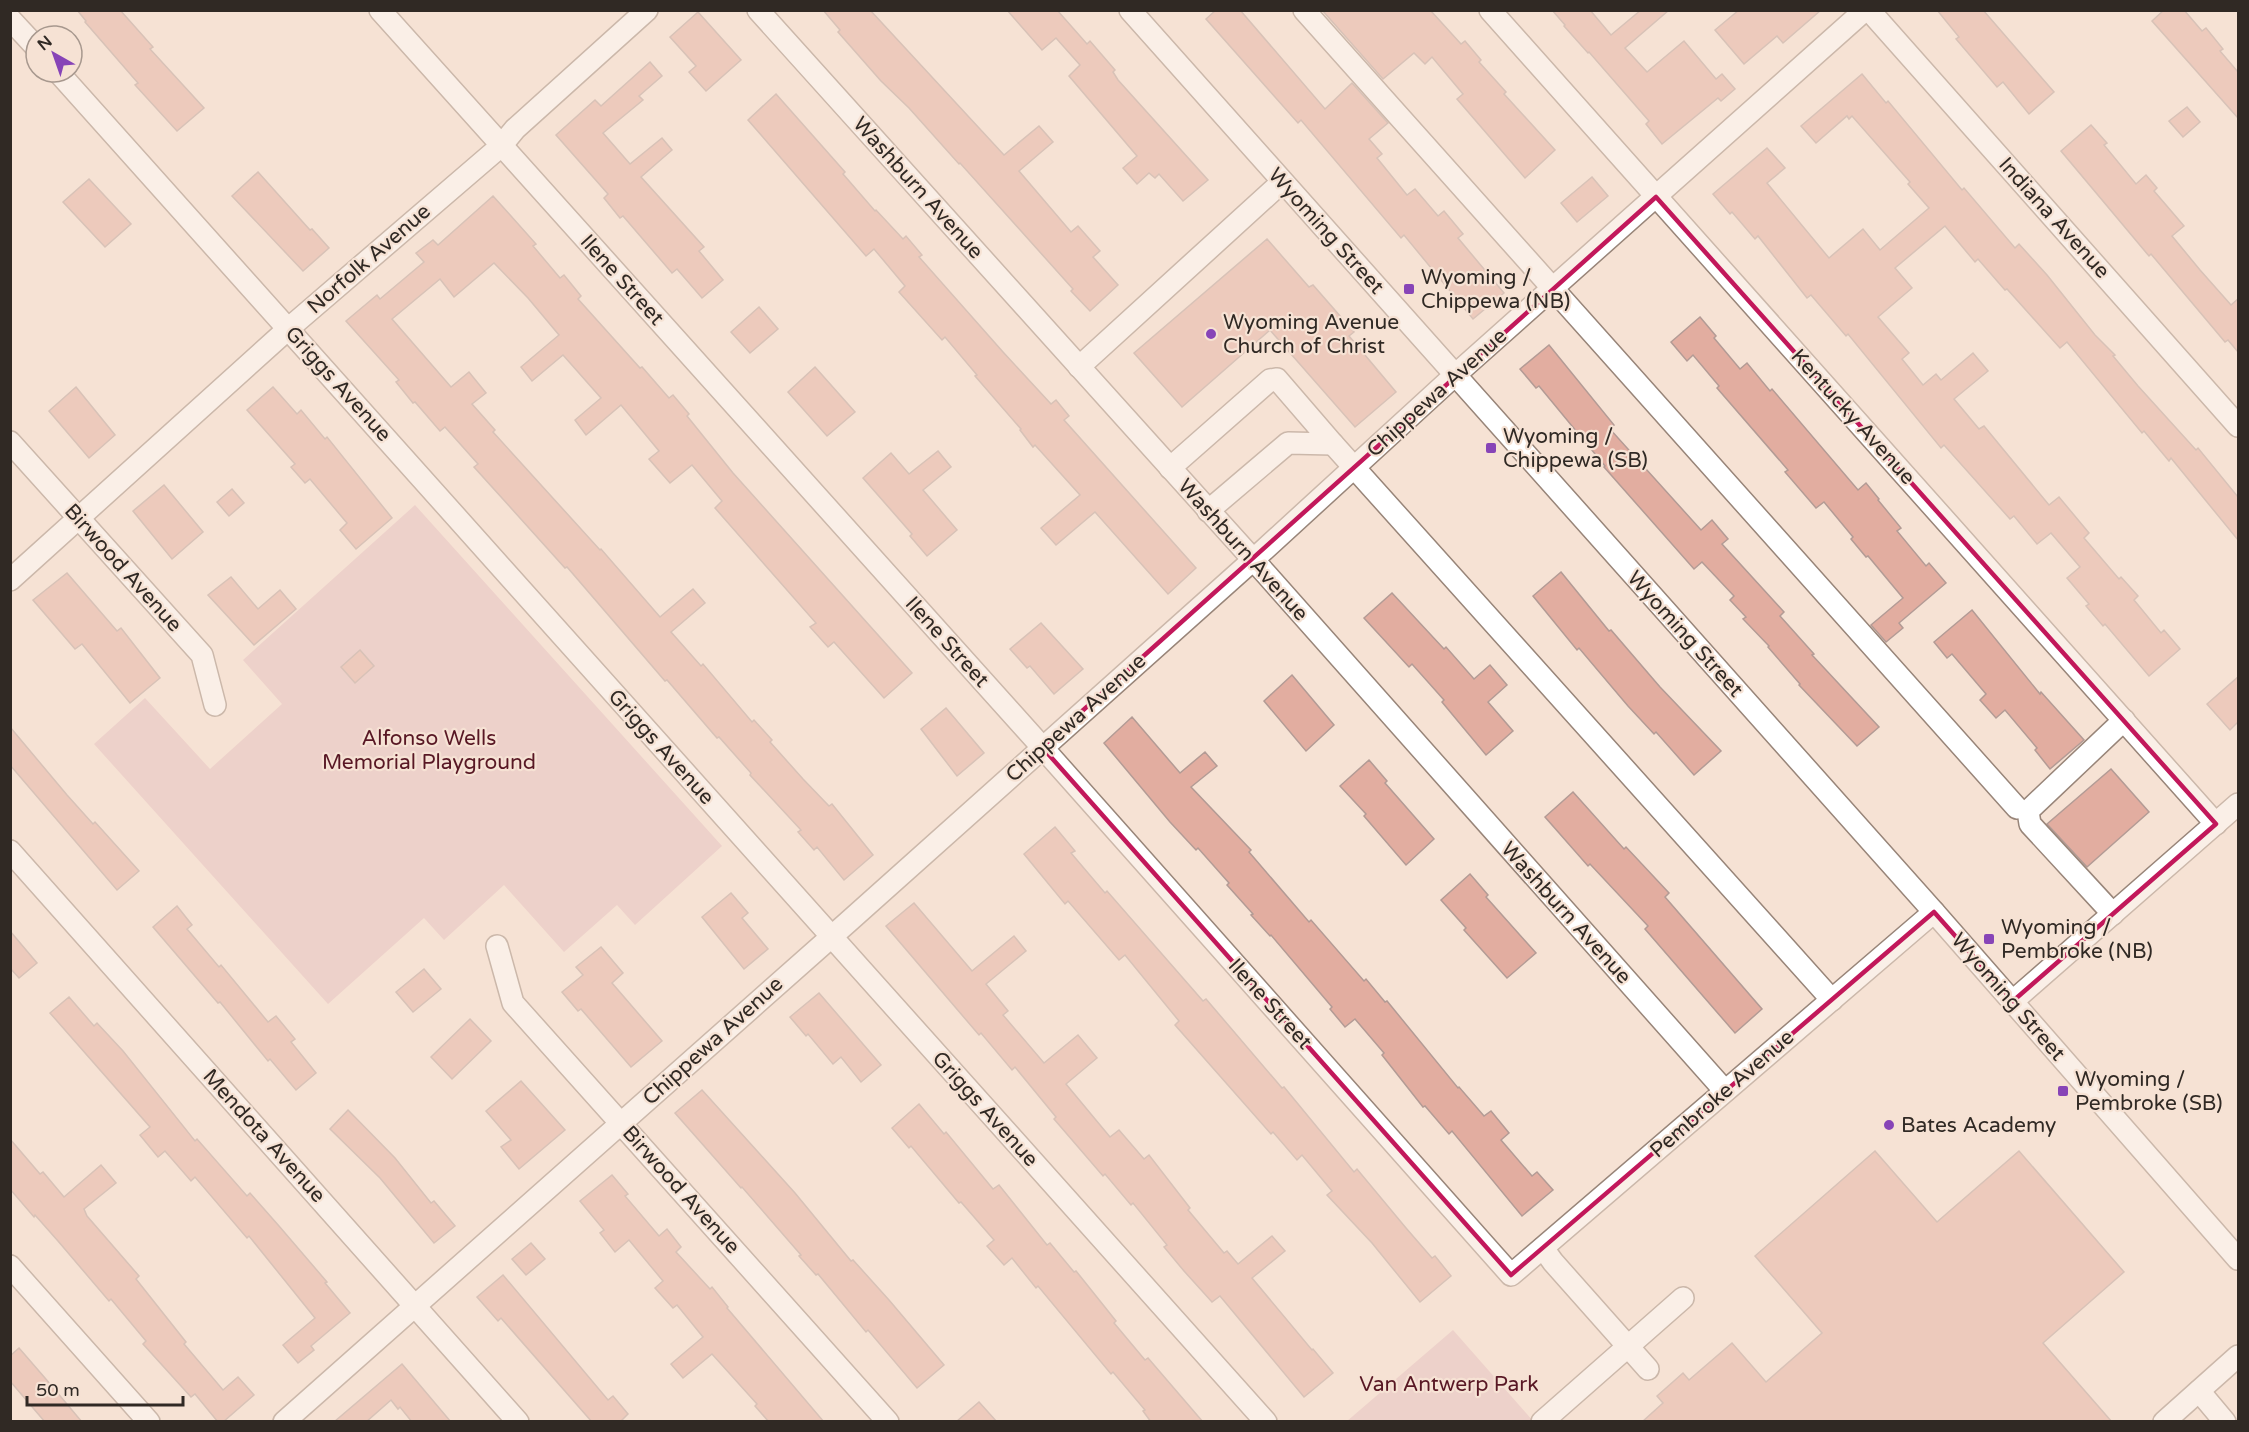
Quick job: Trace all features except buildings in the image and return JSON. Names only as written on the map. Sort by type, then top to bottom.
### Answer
[{"type":"street","name":"Ilene Street","points":[[380,10],[1042,747],[1511,1275]]},
{"type":"street","name":"Norfolk Avenue","points":[[10,580],[288,329],[501,146],[515,129],[647,10]]},
{"type":"street","name":"Washburn Avenue","points":[[758,10],[1253,560],[1725,1092]]},
{"type":"street","name":"Wyoming Street","points":[[1130,10],[2013,1001],[2238,1259]]},
{"type":"street","points":[[1304,10],[2017,808]]},
{"type":"street","name":"Kentucky Avenue","points":[[1490,10],[2216,824]]},
{"type":"street","name":"Chippewa Avenue","points":[[284,1422],[831,937],[1253,560],[1454,376],[1867,10]]},
{"type":"street","name":"Indiana Avenue","points":[[1867,10],[2238,426]]},
{"type":"street","points":[[10,19],[24,34]]},
{"type":"street","name":"Griggs Avenue","points":[[69,84],[1266,1422]]},
{"type":"street","points":[[1079,367],[1282,182]]},
{"type":"street","points":[[1170,468],[1270,380],[1277,379],[1832,1000]]},
{"type":"street","name":"Birwood Avenue","points":[[10,442],[202,655],[215,705]]},
{"type":"street","points":[[1208,511],[1288,443],[1333,444]]},
{"type":"street","points":[[2113,914],[2030,824],[2028,811],[2124,720]]},
{"type":"street","points":[[2013,1001],[2238,804]]},
{"type":"street","name":"Mendota Avenue","points":[[10,851],[518,1422]]},
{"type":"street","name":"Pembroke Avenue","points":[[1511,1275],[1934,912]]},
{"type":"street","name":"Birwood Avenue","points":[[497,946],[513,1003],[888,1422]]},
{"type":"street","points":[[1544,1248],[1553,1262],[1648,1369]]},
{"type":"street","points":[[10,1266],[148,1422]]},
{"type":"street","points":[[1542,1422],[1683,1298]]},
{"type":"street","points":[[2164,1422],[2238,1356]]},
{"type":"street","points":[[2199,1391],[2225,1422]]},
{"type":"highlighted area","points":[[1656,197],[2216,824],[2013,1001],[1934,912],[1511,1275],[1042,747]]},
{"type":"green space","name":"Alfonso Wells Memorial Playground","points":[[415,505],[722,846],[635,925],[617,905],[564,952],[504,885],[444,940],[424,918],[328,1004],[94,744],[145,698],[210,769],[282,704],[243,660]]},
{"type":"green space","name":"Van Antwerp Park","points":[[1453,1330],[1533,1421],[1346,1422]]},
{"type":"place","name":"Wyoming / Chippewa (NB)","points":[[1409,289]]},
{"type":"place","name":"Wyoming Avenue Church of Christ","points":[[1211,334]]},
{"type":"place","name":"Wyoming / Chippewa (SB)","points":[[1491,448]]},
{"type":"place","name":"Wyoming / Pembroke (NB)","points":[[1989,939]]},
{"type":"place","name":"Wyoming / Pembroke (SB)","points":[[2063,1091]]},
{"type":"place","name":"Bates Academy","points":[[1889,1125]]}]
